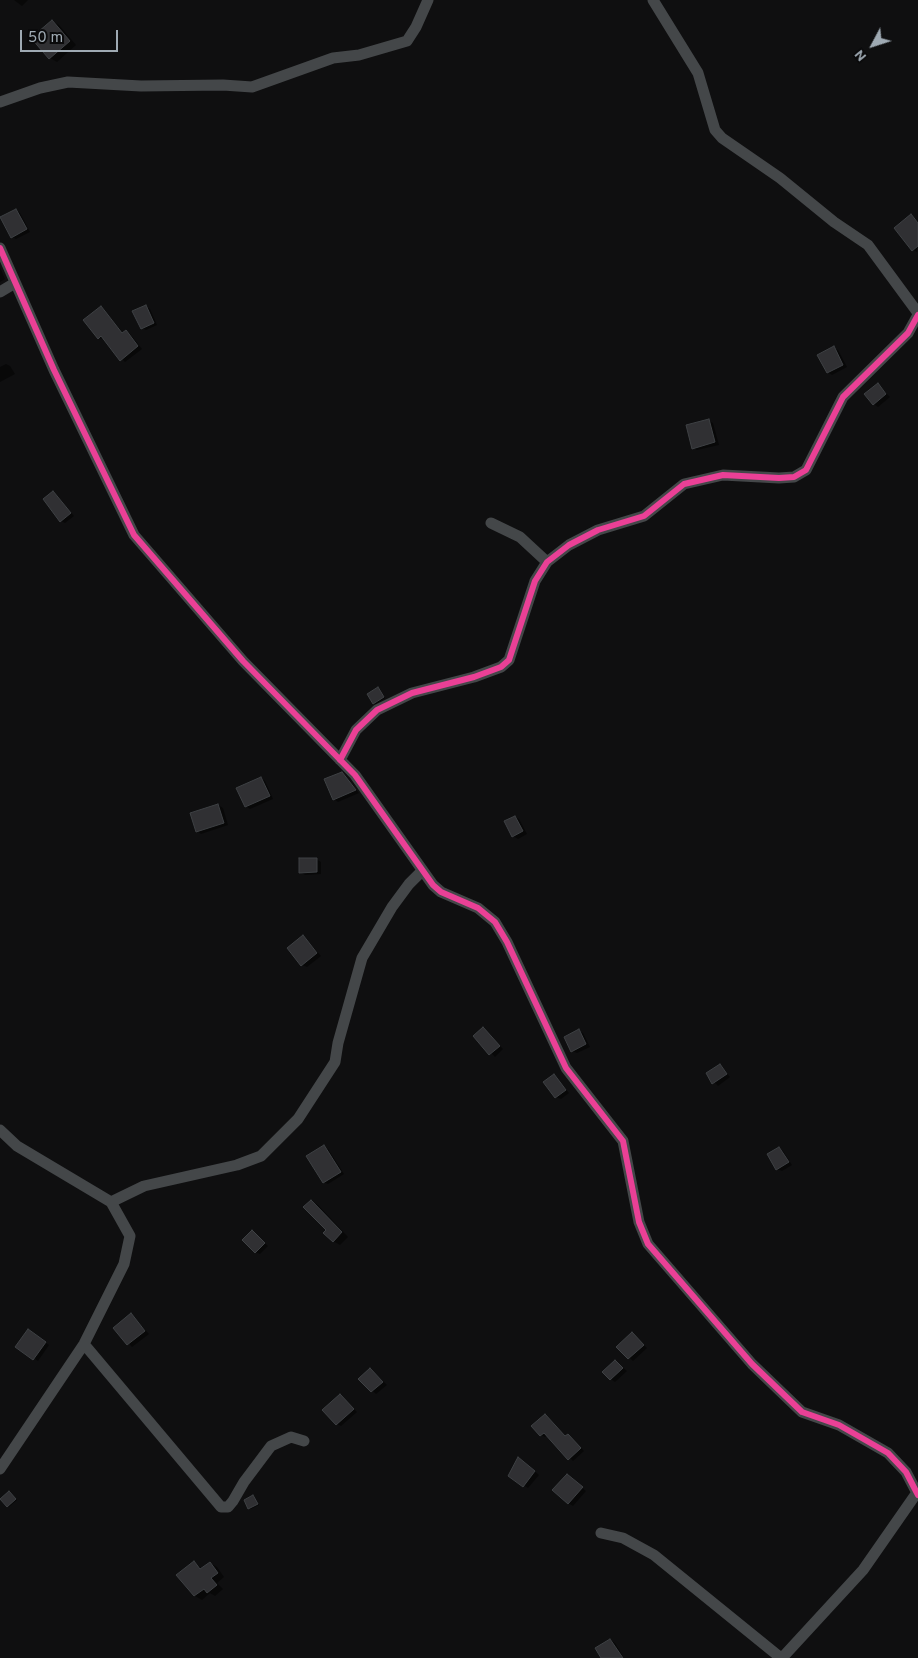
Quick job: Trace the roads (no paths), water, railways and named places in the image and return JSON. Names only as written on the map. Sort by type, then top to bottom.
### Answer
[{"type":"street","points":[[0,102],[40,88],[68,82],[141,86],[223,85],[252,87],[333,58],[360,55],[407,41],[416,28],[428,0]]},
{"type":"street","points":[[340,760],[356,730],[378,710],[412,693],[474,677],[501,667],[510,660],[535,581],[547,562],[569,545],[598,530],[644,516],[684,484],[723,475],[794,477],[806,470],[843,397],[908,333],[918,314],[868,245],[834,222],[780,178],[722,138],[715,130],[698,73],[653,0]]},
{"type":"street","points":[[0,248],[54,370],[134,535],[243,660],[355,775],[422,871],[441,892],[478,908],[495,922],[507,942],[566,1068],[623,1141],[639,1222],[648,1244],[665,1266],[752,1364],[802,1412],[839,1424],[888,1453],[906,1472],[917,1494],[863,1570],[781,1658],[654,1555],[622,1538],[601,1533]]},
{"type":"street","points":[[0,292],[16,283]]},
{"type":"street","points":[[491,523],[520,537],[547,562]]},
{"type":"street","points":[[111,1202],[144,1186],[237,1165],[261,1156],[298,1119],[335,1062],[338,1043],[362,958],[392,906],[422,871]]},
{"type":"street","points":[[0,1130],[17,1146],[111,1202],[130,1236],[124,1264],[84,1344],[0,1469]]},
{"type":"street","points":[[84,1344],[221,1507],[228,1506],[233,1502],[244,1482],[271,1446],[291,1437],[304,1441]]}]
